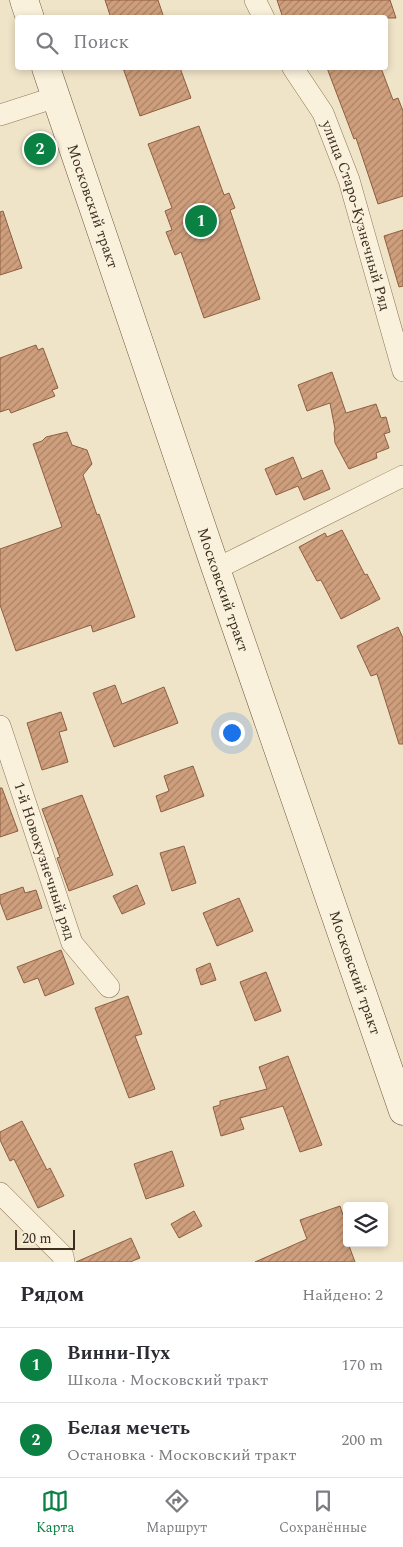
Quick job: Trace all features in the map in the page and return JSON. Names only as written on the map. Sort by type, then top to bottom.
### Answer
[{"type":"main road","points":[[24,0],[29,15]]},
{"type":"main road","name":"Московский тракт","points":[[47,70],[403,1111]]},
{"type":"street","points":[[255,0],[262,15]]},
{"type":"street","name":"улица Старо-Кузнечный Ряд","points":[[294,70],[323,113],[349,180],[403,371]]},
{"type":"street","points":[[0,115],[56,97]]},
{"type":"street","points":[[216,569],[403,476]]},
{"type":"street","name":"1-й Новокузнечный ряд","points":[[0,726],[72,943],[109,987]]},
{"type":"street","points":[[0,1193],[63,1256],[64,1262]]},
{"type":"building","points":[[105,0],[158,0],[163,15],[110,15]]},
{"type":"building","points":[[277,0],[390,0],[396,18],[388,18],[388,15],[282,15]]},
{"type":"building","points":[[124,70],[181,70],[191,98],[140,116]]},
{"type":"building","points":[[328,70],[382,70],[393,100],[398,98],[403,111],[403,196],[378,204],[356,138],[354,139]]},
{"type":"building","points":[[199,126],[224,195],[229,193],[235,208],[230,210],[260,299],[204,318],[181,252],[175,255],[166,232],[172,230],[165,211],[172,208],[148,144]]},
{"type":"building","points":[[3,211],[22,268],[0,275],[0,212]]},
{"type":"building","points":[[403,230],[403,286],[399,287],[384,236]]},
{"type":"building","points":[[36,345],[38,350],[43,348],[58,388],[52,390],[55,396],[11,413],[9,409],[0,412],[0,358]]},
{"type":"building","points":[[332,372],[346,413],[376,404],[381,418],[386,417],[390,432],[384,434],[389,448],[376,453],[377,458],[349,469],[335,443],[335,429],[330,403],[307,411],[298,385]]},
{"type":"building","points":[[67,432],[72,445],[87,450],[92,464],[83,475],[97,515],[99,514],[135,617],[93,632],[91,625],[16,651],[0,605],[0,549],[62,527],[33,444],[42,441],[46,437]]},
{"type":"building","points":[[293,457],[302,479],[322,470],[330,489],[304,500],[298,486],[276,495],[265,469]]},
{"type":"building","points":[[342,530],[365,575],[367,574],[380,599],[341,619],[321,580],[317,581],[299,547],[325,533],[327,537]]},
{"type":"building","points":[[398,627],[403,638],[403,744],[399,744],[377,674],[371,676],[357,646]]},
{"type":"building","points":[[115,685],[122,704],[164,687],[178,723],[114,747],[93,693]]},
{"type":"building","points":[[61,712],[67,730],[59,732],[68,762],[42,770],[27,723]]},
{"type":"building","points":[[193,766],[204,796],[161,812],[156,796],[169,791],[164,776]]},
{"type":"building","points":[[0,788],[2,788],[18,831],[0,837]]},
{"type":"building","points":[[82,795],[113,875],[69,891],[57,858],[60,857],[42,809]]},
{"type":"building","points":[[184,846],[196,883],[172,891],[160,853]]},
{"type":"building","points":[[137,885],[145,904],[122,914],[113,896]]},
{"type":"building","points":[[23,887],[25,893],[36,890],[42,908],[7,920],[0,902],[0,895]]},
{"type":"building","points":[[239,898],[253,931],[217,946],[203,913]]},
{"type":"building","points":[[61,950],[74,984],[45,996],[38,978],[24,983],[17,967]]},
{"type":"building","points":[[210,963],[216,980],[201,985],[196,969]]},
{"type":"building","points":[[266,972],[281,1011],[255,1021],[240,982]]},
{"type":"building","points":[[128,996],[142,1034],[135,1036],[155,1089],[129,1098],[95,1008]]},
{"type":"building","points":[[288,1056],[322,1145],[300,1152],[283,1106],[240,1118],[244,1129],[221,1136],[213,1107],[220,1105],[220,1101],[267,1089],[259,1067]]},
{"type":"building","points":[[22,1121],[47,1170],[50,1168],[64,1196],[38,1208],[14,1159],[10,1161],[0,1140],[0,1132]]},
{"type":"building","points":[[172,1151],[184,1186],[146,1199],[134,1164]]},
{"type":"building","points":[[340,1206],[343,1215],[343,1247],[349,1247],[355,1262],[255,1262],[307,1239],[300,1220]]},
{"type":"building","points":[[194,1211],[202,1226],[179,1238],[171,1224]]},
{"type":"building","points":[[131,1238],[140,1258],[130,1262],[76,1262]]},
{"type":"place","name":"Белая мечеть","points":[[40,149]]},
{"type":"place","name":"Винни-Пух","points":[[201,221]]}]
